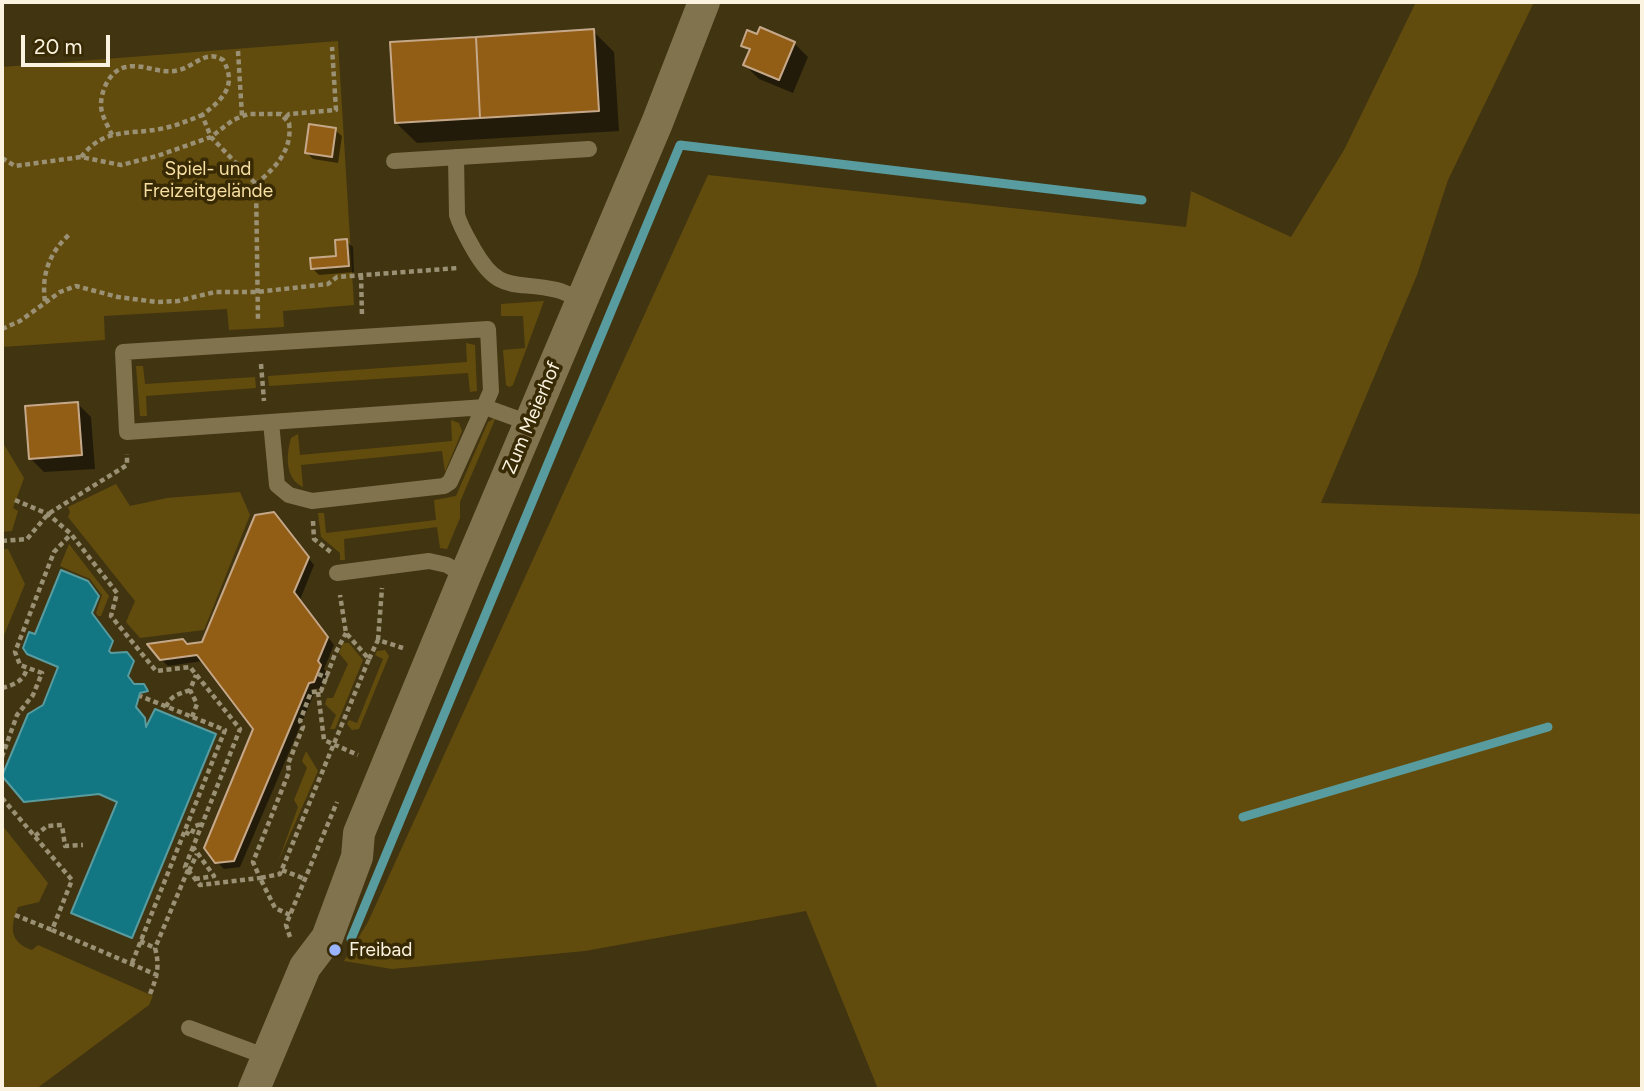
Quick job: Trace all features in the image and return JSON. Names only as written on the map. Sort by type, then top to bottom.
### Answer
[{"type":"street","name":"Zum Meierhof","points":[[254,1089],[305,967],[307,933],[320,896],[338,853],[359,833],[657,123],[704,2]]},
{"type":"lane","points":[[394,161],[589,149]]},
{"type":"lane","points":[[456,157],[457,215],[483,266],[496,279],[513,285],[558,290],[582,301]]},
{"type":"lane","points":[[271,422],[277,485],[289,495],[312,501],[444,486],[450,482],[485,407],[491,391],[488,329],[123,352],[127,432],[485,407],[529,423]]},
{"type":"lane","points":[[337,573],[429,561],[447,565],[465,576]]},
{"type":"lane","points":[[190,1028],[267,1058]]},
{"type":"path","points":[[2,158],[15,166],[81,157],[121,165],[158,156],[211,137],[233,120],[248,114],[336,110],[332,47]]},
{"type":"path","points":[[238,51],[242,117]]},
{"type":"path","points":[[81,157],[90,146],[112,135],[130,130],[156,130],[179,125],[202,115],[217,104],[227,89],[230,80],[227,67],[218,57],[201,58],[186,68],[173,72],[159,72],[138,66],[123,67],[111,75],[104,88],[101,106],[112,135]]},
{"type":"path","points":[[256,184],[282,157],[289,144],[288,113]]},
{"type":"path","points":[[202,115],[211,137],[256,184],[257,292]]},
{"type":"path","points":[[45,301],[43,288],[46,269],[57,248],[71,233]]},
{"type":"path","points":[[2,329],[20,321],[60,292],[76,286],[118,297],[157,302],[195,298],[215,292],[257,292],[328,284],[337,276],[483,266]]},
{"type":"path","points":[[360,275],[363,338]]},
{"type":"path","points":[[2,541],[27,539],[48,514],[127,465],[127,432]]},
{"type":"path","points":[[15,500],[48,514],[71,534],[117,593],[111,615],[156,671],[190,667],[240,729],[185,867],[201,885],[280,874],[378,640],[383,567]]},
{"type":"path","points":[[312,501],[314,539],[335,555],[346,633],[369,659]]},
{"type":"path","points":[[2,757],[17,715],[33,695],[42,673],[20,665],[15,652],[54,551],[71,534]]},
{"type":"path","points":[[290,915],[275,908],[253,862],[289,772],[288,764],[303,727],[300,721],[310,692],[321,691],[346,633]]},
{"type":"path","points":[[378,640],[403,648]]},
{"type":"path","points":[[2,688],[14,685],[26,675],[27,668]]},
{"type":"path","points":[[318,674],[328,678]]},
{"type":"path","points":[[166,707],[174,695],[190,690],[197,675]]},
{"type":"path","points":[[190,690],[197,704],[192,717]]},
{"type":"path","points":[[318,692],[324,740],[359,755]]},
{"type":"path","points":[[219,700],[226,694]]},
{"type":"path","points":[[132,963],[225,730],[140,696]]},
{"type":"path","points":[[2,797],[72,880],[52,930]]},
{"type":"path","points":[[185,832],[191,835],[195,826],[202,824]]},
{"type":"path","points":[[35,836],[47,826],[62,825],[65,846],[83,845]]},
{"type":"path","points":[[193,847],[214,876],[195,879]]},
{"type":"path","points":[[150,994],[158,975],[155,948],[197,854]]},
{"type":"path","points":[[282,870],[305,879]]},
{"type":"path","points":[[15,915],[158,975]]},
{"type":"path","points":[[140,941],[155,948]]},
{"type":"green space","points":[[1416,2],[1534,2],[1448,180],[1417,275],[1321,503],[1642,514],[1642,1089],[878,1089],[806,911],[585,951],[392,969],[344,961],[368,922],[708,175],[1186,227],[1191,191],[1291,237],[1344,150]]},
{"type":"green space","name":"Spiel- und Freizeitgelände","points":[[338,41],[354,305],[283,311],[284,327],[229,330],[227,309],[104,316],[105,340],[2,347],[2,67]]},
{"type":"green space","points":[[544,301],[513,385],[509,387],[506,385],[503,350],[525,348],[523,316],[501,316],[501,304]]},
{"type":"green space","points":[[466,343],[475,345],[477,391],[470,392],[468,373],[269,386],[268,376],[467,362]]},
{"type":"green space","points":[[136,366],[143,366],[145,384],[255,377],[256,388],[146,396],[147,416],[140,416]]},
{"type":"green space","points":[[496,417],[460,502],[460,518],[447,549],[440,548],[437,527],[344,539],[345,560],[340,560],[340,553],[321,537],[318,513],[324,513],[326,533],[436,520],[434,500],[456,496],[488,422]]},
{"type":"green space","points":[[451,420],[459,423],[462,431],[445,472],[442,451],[301,465],[303,487],[293,478],[288,466],[291,438],[298,434],[300,455],[452,441]]},
{"type":"green space","points":[[2,441],[24,478],[13,508],[18,511],[12,531],[2,532]]},
{"type":"green space","points":[[116,484],[130,506],[167,498],[240,492],[250,515],[204,630],[140,638],[126,622],[135,601],[68,517],[68,507]]},
{"type":"green space","points":[[69,544],[109,596],[101,616],[96,613],[102,595],[90,579],[60,566]]},
{"type":"green space","points":[[2,549],[8,549],[25,584],[2,640]]},
{"type":"green space","points":[[343,643],[349,643],[363,660],[335,729],[330,729],[336,715],[325,704],[327,698],[333,698],[348,664],[339,653]]},
{"type":"green space","points":[[385,650],[389,656],[359,729],[352,730],[347,724],[349,720],[357,723],[383,659],[375,655],[377,651]]},
{"type":"green space","points":[[306,751],[318,771],[278,862],[298,807],[294,800],[307,768],[302,761]]},
{"type":"green space","points":[[2,825],[48,883],[39,902],[18,907],[13,933],[19,943],[32,950],[38,945],[153,996],[149,1005],[36,1089],[2,1089]]},
{"type":"water","points":[[61,570],[88,581],[99,596],[92,613],[113,641],[109,651],[127,652],[134,661],[128,676],[134,684],[144,684],[148,691],[140,693],[136,707],[145,718],[146,727],[155,709],[216,734],[132,938],[71,913],[117,802],[99,794],[24,802],[2,776],[28,714],[43,705],[58,667],[27,654],[23,648],[29,632],[35,634]]},
{"type":"building","points":[[760,27],[795,42],[779,80],[743,65],[750,49],[741,46],[747,30],[757,34]]},
{"type":"building","points":[[594,29],[599,111],[480,118],[476,37]]},
{"type":"building","points":[[476,37],[480,118],[395,123],[390,42]]},
{"type":"building","points":[[309,124],[336,128],[332,157],[305,153]]},
{"type":"building","points":[[347,239],[349,266],[311,269],[310,258],[336,256],[335,240]]},
{"type":"building","points":[[78,402],[82,455],[29,459],[25,406]]},
{"type":"building","points":[[274,512],[309,557],[294,592],[328,637],[318,661],[321,665],[314,682],[309,683],[234,861],[215,863],[204,848],[253,729],[197,655],[160,660],[147,644],[183,639],[187,644],[202,642],[255,515]]},
{"type":"waterway","points":[[351,939],[680,145],[1142,200]]},
{"type":"waterway","points":[[1243,817],[1548,727]]},
{"type":"place","name":"Freibad","points":[[335,950]]}]
